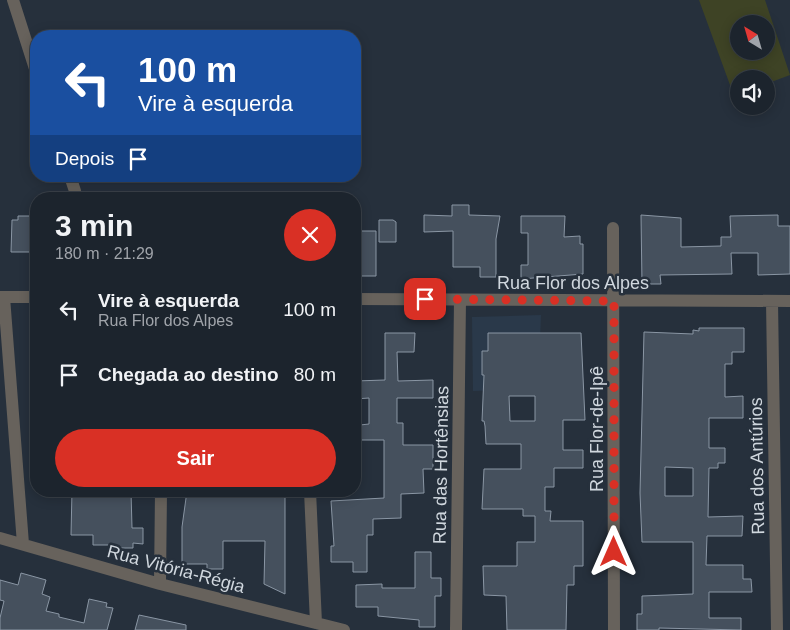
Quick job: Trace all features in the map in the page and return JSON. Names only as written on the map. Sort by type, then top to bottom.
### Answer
[{"type":"street","points":[[13,0],[30,53]]},
{"type":"street","points":[[72,182],[75,191]]},
{"type":"street","name":"Rua Flor-de-Ipê","points":[[613,228],[614,630]]},
{"type":"street","points":[[23,544],[2,297],[30,297]]},
{"type":"street","name":"Rua Flor dos Alpes","points":[[361,299],[790,302]]},
{"type":"street","name":"Rua das Hortênsias","points":[[456,630],[460,300]]},
{"type":"street","name":"Rua dos Antúrios","points":[[772,301],[777,630]]},
{"type":"street","points":[[160,584],[161,497]]},
{"type":"street","points":[[310,497],[316,623]]},
{"type":"street","name":"Rua Vitória-Régia","points":[[0,538],[160,584],[344,630]]},
{"type":"shaded area","points":[[541,315],[538,389],[473,391],[472,317]]},
{"type":"green space","points":[[699,0],[765,0],[770,15],[730,15],[730,60],[775,60],[775,30],[790,75],[775,81],[775,70],[730,70],[730,85]]},
{"type":"building","points":[[452,205],[469,205],[469,215],[500,216],[496,239],[496,277],[480,277],[480,267],[453,267],[453,231],[424,232],[424,215],[452,216]]},
{"type":"building","points":[[641,215],[681,218],[681,247],[721,246],[721,237],[731,237],[730,216],[778,215],[778,226],[790,226],[790,274],[758,275],[758,253],[731,253],[732,274],[660,275],[661,284],[642,284]]},
{"type":"building","points":[[18,216],[30,216],[30,252],[11,252],[12,220],[18,220]]},
{"type":"building","points":[[521,216],[565,216],[564,237],[580,236],[580,244],[583,244],[583,274],[521,279],[521,265],[528,265],[528,233],[521,233]]},
{"type":"building","points":[[379,220],[393,220],[396,222],[396,242],[379,242]]},
{"type":"building","points":[[361,231],[376,231],[376,276],[361,276]]},
{"type":"building","points":[[699,328],[744,328],[744,352],[732,352],[732,364],[725,364],[725,397],[743,396],[743,418],[709,418],[709,448],[725,448],[725,463],[718,463],[718,468],[709,468],[708,517],[743,516],[742,536],[707,536],[706,565],[743,565],[743,579],[751,579],[752,592],[709,592],[709,618],[741,618],[741,630],[659,628],[659,630],[637,630],[637,614],[642,614],[642,596],[693,594],[693,542],[642,542],[640,493],[644,332],[693,334],[693,330],[699,331]],"holes":[[[665,467],[693,468],[693,496],[665,496]]]},
{"type":"building","points":[[385,333],[415,333],[414,352],[397,352],[398,381],[433,380],[433,398],[397,398],[397,423],[403,423],[403,445],[433,445],[433,469],[423,469],[424,493],[401,494],[401,518],[373,519],[373,535],[367,535],[367,572],[353,572],[353,562],[331,562],[331,546],[334,546],[331,501],[384,498],[384,440],[361,440],[361,425],[369,424],[369,398],[361,399],[361,381],[385,380]]},
{"type":"building","points":[[488,333],[581,333],[585,420],[563,420],[563,450],[583,450],[583,468],[554,468],[554,487],[545,487],[545,511],[551,511],[550,521],[583,521],[583,566],[574,566],[574,585],[567,585],[566,630],[507,630],[506,596],[484,595],[483,566],[517,566],[517,542],[535,542],[535,516],[523,516],[523,509],[482,509],[484,469],[521,469],[521,444],[486,444],[485,426],[484,421],[482,421],[484,375],[482,375],[482,351],[488,351]],"holes":[[[509,396],[535,396],[535,421],[510,421]]]},
{"type":"building","points":[[72,497],[131,497],[132,528],[143,528],[143,544],[133,543],[133,548],[113,548],[113,545],[93,545],[93,535],[71,535]]},
{"type":"building","points":[[186,497],[285,497],[285,594],[264,584],[265,541],[223,541],[223,569],[207,569],[207,564],[182,564],[182,527]]},
{"type":"building","points":[[415,552],[431,552],[431,578],[441,578],[441,596],[435,596],[435,627],[419,627],[419,620],[378,616],[378,607],[356,607],[356,585],[382,584],[382,588],[415,588]]},
{"type":"building","points":[[21,573],[46,580],[42,594],[50,597],[46,611],[59,614],[59,617],[84,623],[89,599],[107,603],[106,607],[113,608],[107,630],[0,630],[0,618],[4,601],[0,600],[0,580],[18,585]]},
{"type":"building","points":[[139,615],[186,625],[186,630],[135,630]]},
{"type":"route","points":[[425,299],[614,301],[614,552]]}]
